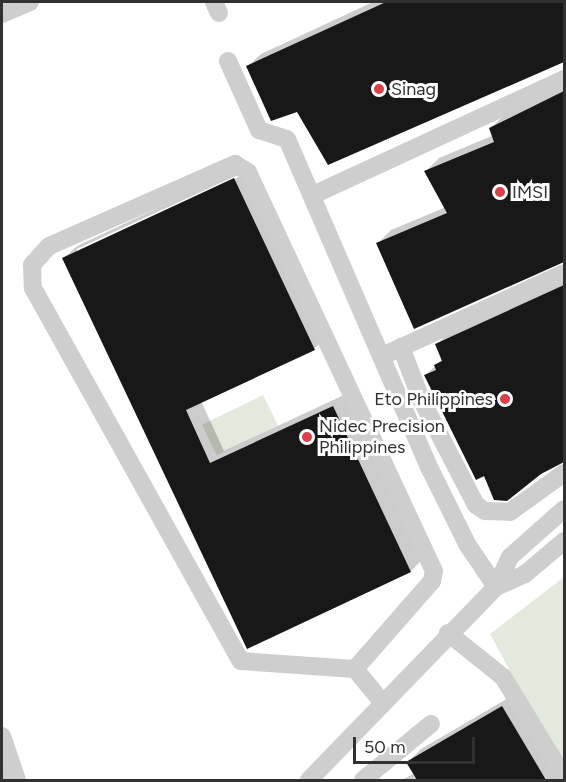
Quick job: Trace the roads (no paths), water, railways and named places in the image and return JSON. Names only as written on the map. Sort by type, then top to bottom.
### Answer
[{"type":"street","points":[[2,14],[30,2]]},
{"type":"street","points":[[228,61],[260,130],[287,139],[381,357],[467,544],[496,587]]},
{"type":"street","points":[[313,195],[564,79]]},
{"type":"street","points":[[355,669],[432,581],[434,571],[248,172],[235,164],[49,246],[32,265],[33,288],[241,661],[355,669],[383,703]]},
{"type":"street","points":[[381,357],[564,273]]},
{"type":"street","points":[[402,347],[421,399],[476,505],[485,511],[510,512],[564,473]]},
{"type":"street","points":[[496,587],[510,557],[564,509]]},
{"type":"street","points":[[309,780],[328,774],[383,703],[448,633],[496,587],[525,574],[564,541]]},
{"type":"street","points":[[448,633],[503,677],[564,777]]},
{"type":"street","points":[[363,780],[431,724]]},
{"type":"street","points":[[2,736],[17,780]]},
{"type":"place","name":"Sinag","points":[[379,89]]},
{"type":"place","name":"IMSI","points":[[500,192]]},
{"type":"place","name":"Eto Philippines","points":[[505,399]]},
{"type":"place","name":"Nidec Precision Philippines","points":[[307,437]]}]
